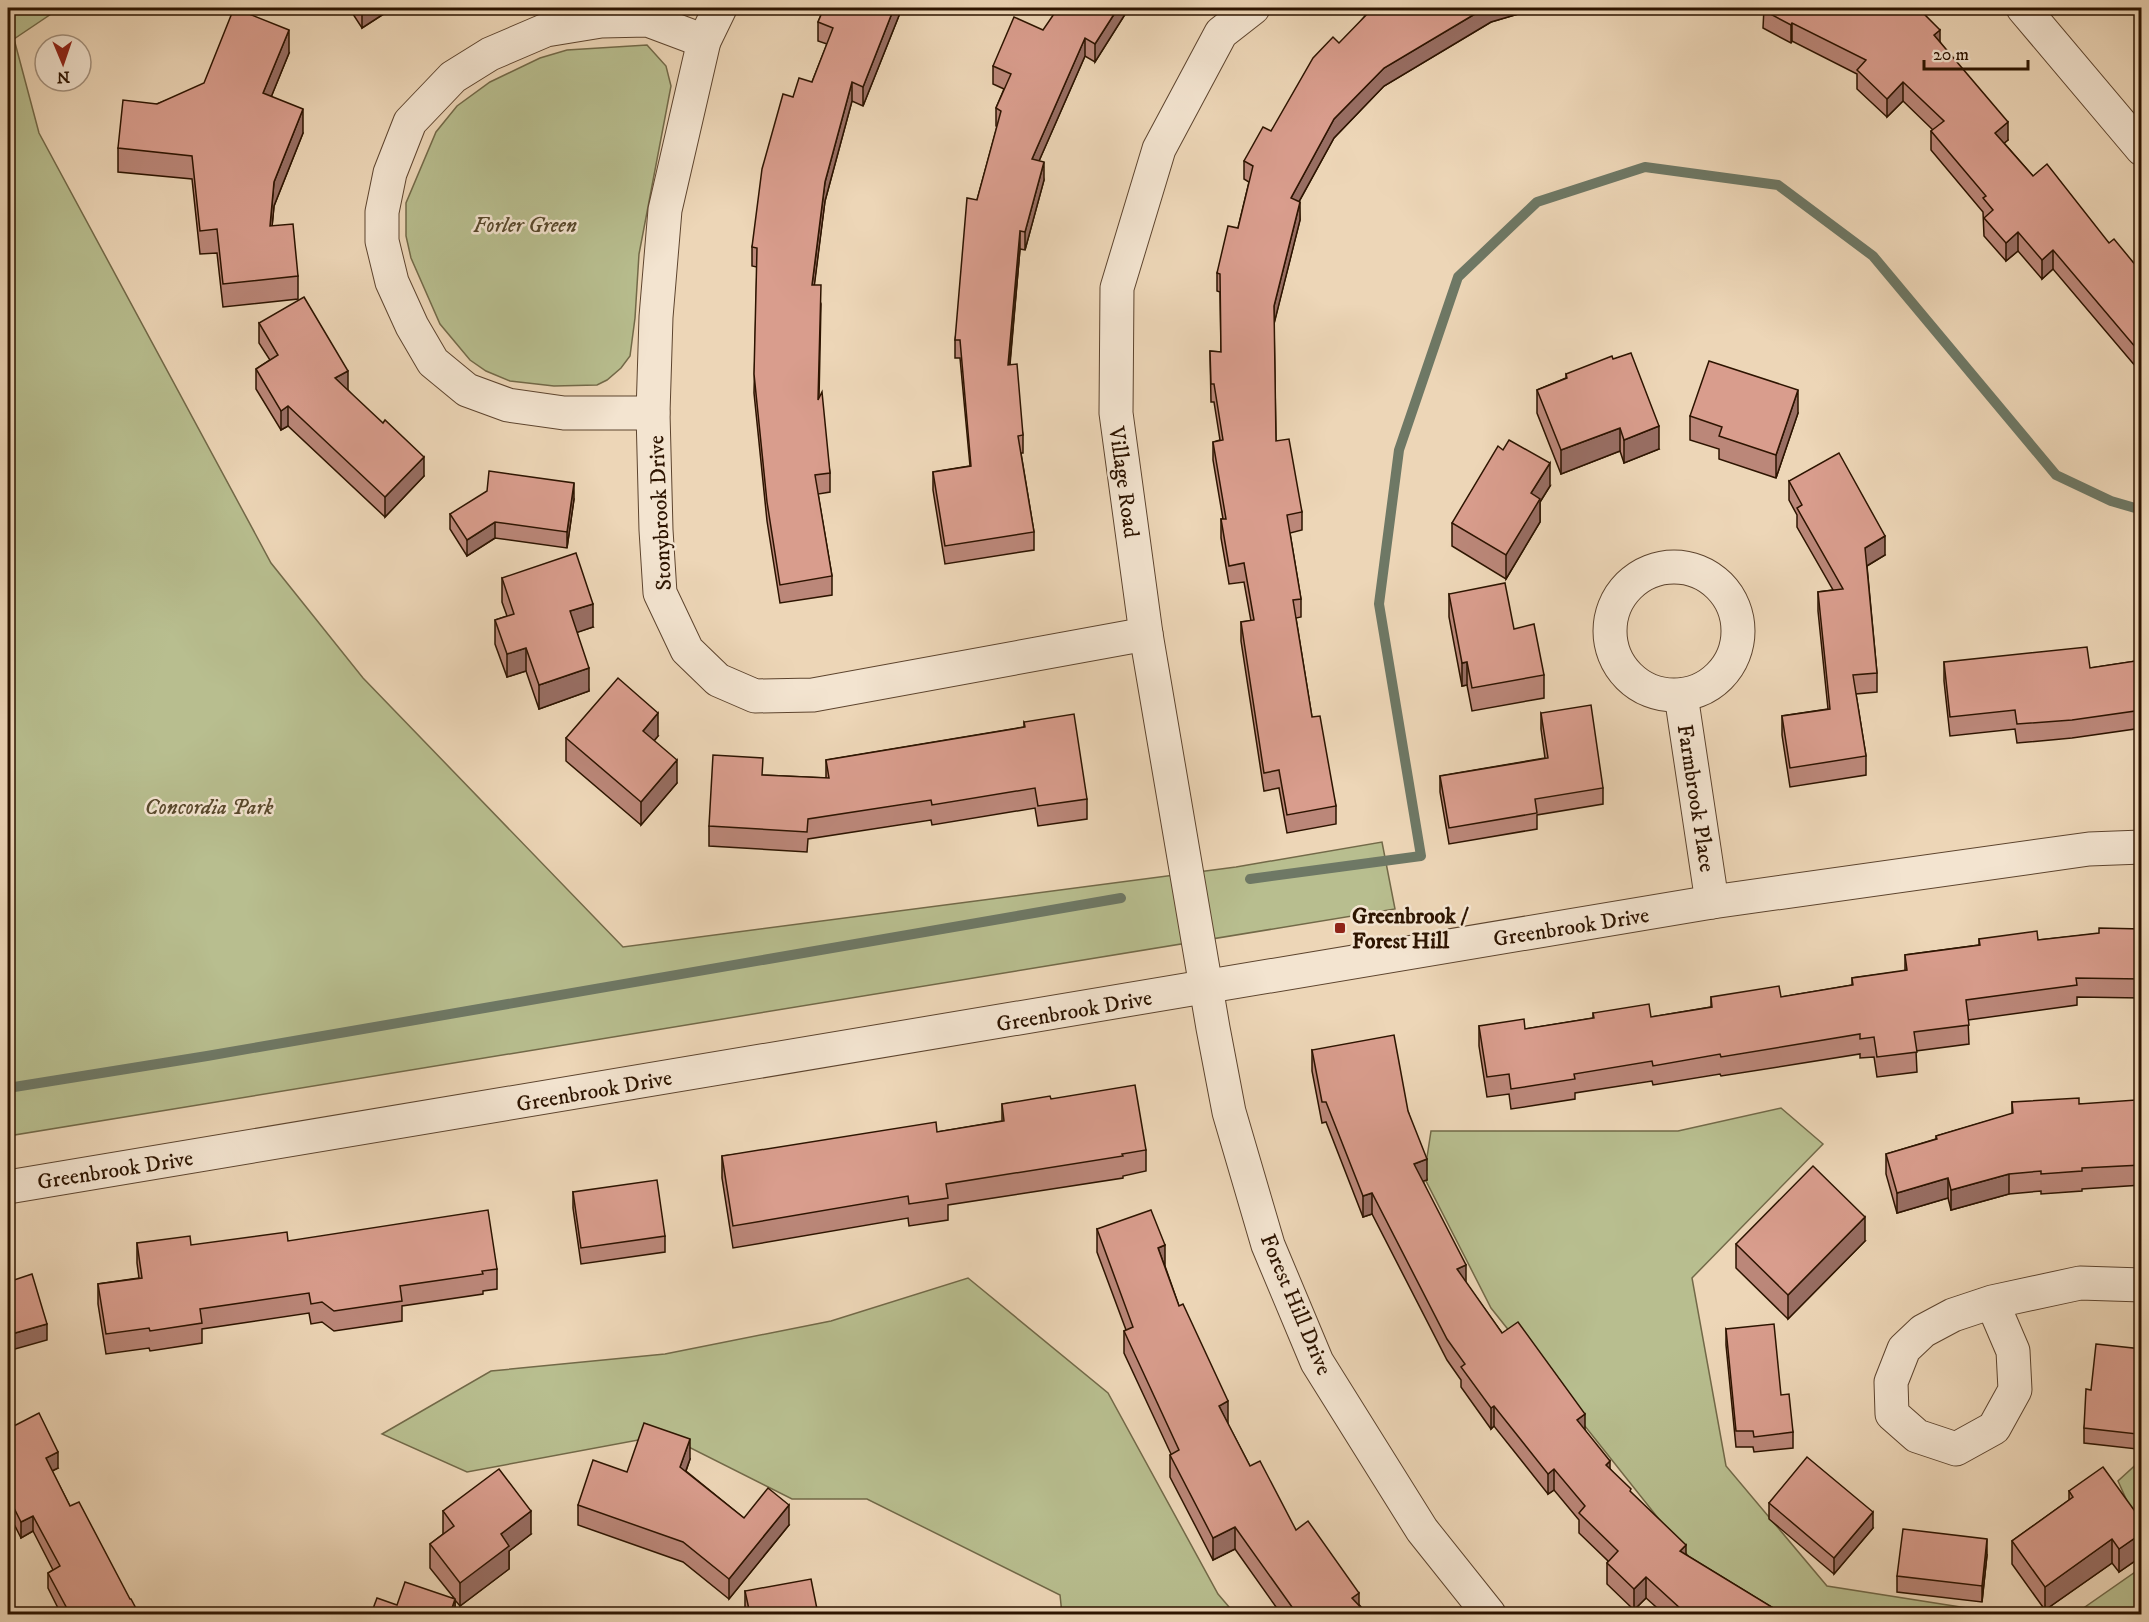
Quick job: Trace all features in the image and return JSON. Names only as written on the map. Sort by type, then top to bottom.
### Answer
[{"type":"street","name":"Stonybrook Drive","points":[[720,8],[704,41],[664,210],[656,317],[653,413],[660,593],[687,650],[718,680],[755,696],[813,695],[1146,634]]},
{"type":"street","name":"Village Road","points":[[1206,988],[1146,634],[1116,413],[1117,288],[1160,149],[1221,33],[1253,8]]},
{"type":"street","points":[[2023,8],[2142,149]]},
{"type":"street","points":[[653,413],[564,413],[508,405],[467,390],[433,362],[412,326],[392,282],[382,241],[382,212],[390,173],[410,122],[453,77],[490,54],[546,30],[601,21],[648,21],[704,41]]},
{"type":"street","name":"Farmbrook Place","points":[[1681,695],[1712,902]]},
{"type":"street","name":"Greenbrook Drive","points":[[8,1187],[1712,902],[2089,849],[2142,847]]},
{"type":"street","name":"Forest Hill Drive","points":[[1206,988],[1229,1112],[1268,1245],[1317,1362],[1422,1530],[1489,1614]]},
{"type":"street","points":[[1992,1302],[2013,1351],[2015,1390],[1994,1428],[1956,1449],[1917,1436],[1892,1414],[1891,1382],[1904,1349],[1923,1331],[1953,1315],[1992,1302],[2080,1283],[2142,1285]]},
{"type":"green space","name":"Concordia Park","points":[[8,8],[60,8],[14,39],[39,133],[271,563],[363,678],[623,947],[1236,867],[1382,842],[1395,909],[8,1136]]},
{"type":"green space","name":"Forler Green","points":[[647,45],[666,66],[671,86],[639,254],[630,356],[621,368],[597,385],[554,386],[510,381],[486,371],[470,360],[440,324],[411,258],[406,236],[406,203],[436,132],[457,106],[490,82],[540,58],[567,50]]},
{"type":"green space","points":[[1781,1108],[1823,1144],[1692,1278],[1726,1466],[1827,1586],[2005,1614],[1766,1614],[1705,1577],[1491,1308],[1424,1177],[1431,1131],[1678,1131]]},
{"type":"green space","points":[[968,1278],[1108,1393],[1218,1594],[1235,1614],[1062,1614],[1060,1595],[867,1499],[792,1499],[665,1435],[467,1472],[382,1434],[491,1371],[665,1354],[831,1321]]},
{"type":"green space","points":[[2141,1460],[2141,1532],[2118,1481]]},
{"type":"green space","points":[[2141,1568],[2141,1614],[2075,1614]]},
{"type":"building","points":[[234,8],[289,30],[263,93],[303,109],[274,182],[270,226],[293,224],[298,276],[223,284],[217,229],[200,231],[192,156],[118,148],[123,100],[157,104],[204,83]]},
{"type":"building","points":[[824,8],[894,8],[863,87],[852,82],[825,182],[812,285],[821,285],[818,400],[822,392],[830,473],[815,475],[832,576],[780,585],[767,502],[754,374],[757,248],[752,247],[762,169],[783,94],[793,97],[799,78],[812,82],[833,28],[818,22]]},
{"type":"building","points":[[1058,8],[1118,8],[1095,44],[1085,38],[1032,159],[1044,162],[1025,232],[1020,231],[1008,365],[1017,364],[1023,435],[1018,436],[1034,532],[945,546],[933,472],[971,466],[960,340],[955,340],[967,198],[977,200],[1001,111],[996,108],[1011,74],[993,66],[1014,17],[1043,30]]},
{"type":"building","points":[[1373,8],[1485,8],[1384,68],[1334,119],[1291,198],[1300,202],[1274,306],[1276,441],[1289,439],[1302,512],[1287,515],[1301,599],[1293,600],[1312,717],[1320,716],[1336,806],[1287,815],[1279,770],[1264,773],[1241,622],[1254,620],[1244,563],[1229,566],[1221,519],[1226,519],[1213,442],[1223,440],[1214,384],[1211,384],[1210,351],[1221,352],[1220,274],[1217,273],[1228,226],[1238,228],[1253,166],[1244,161],[1263,127],[1271,131],[1313,58],[1333,37],[1339,43]]},
{"type":"building","points":[[1765,8],[1914,8],[1921,11],[1940,30],[1934,35],[2008,122],[1995,133],[2033,176],[2047,164],[2109,243],[2114,239],[2142,273],[2142,355],[2053,250],[2042,260],[2018,232],[2006,243],[1984,218],[1993,210],[1983,198],[1986,196],[1931,131],[1944,121],[1903,82],[1887,99],[1857,70],[1866,60],[1792,23],[1791,25],[1763,10]]},
{"type":"building","points":[[304,297],[348,371],[335,378],[424,457],[385,497],[288,406],[281,411],[256,369],[278,355],[259,323]]},
{"type":"building","points":[[1631,353],[1659,426],[1624,440],[1620,428],[1561,450],[1537,390],[1567,378],[1566,374],[1612,356],[1613,359]]},
{"type":"building","points":[[1709,361],[1798,390],[1776,455],[1719,436],[1722,427],[1690,416]]},
{"type":"building","points":[[1509,440],[1550,463],[1531,493],[1540,499],[1506,555],[1452,523],[1498,446],[1503,450]]},
{"type":"building","points":[[1839,453],[1885,536],[1865,548],[1877,673],[1853,675],[1866,756],[1790,768],[1782,716],[1830,709],[1818,592],[1843,589],[1797,508],[1802,505],[1789,481]]},
{"type":"building","points":[[489,471],[574,483],[567,532],[495,522],[467,540],[450,514],[487,491]]},
{"type":"building","points":[[576,553],[593,604],[570,611],[589,668],[539,685],[526,648],[507,654],[495,620],[514,614],[502,578]]},
{"type":"building","points":[[1505,583],[1514,629],[1534,624],[1544,675],[1472,688],[1467,662],[1462,663],[1449,594]]},
{"type":"building","points":[[2087,647],[2090,668],[2142,660],[2142,710],[2072,720],[2017,724],[2015,710],[1950,717],[1944,662]]},
{"type":"building","points":[[618,678],[658,713],[643,731],[677,760],[641,802],[566,738]]},
{"type":"building","points":[[1591,705],[1603,788],[1535,799],[1537,813],[1449,828],[1440,776],[1548,758],[1541,713]]},
{"type":"building","points":[[1074,714],[1087,799],[1038,806],[1035,788],[932,805],[931,800],[808,819],[807,832],[709,826],[713,755],[763,758],[762,775],[829,778],[826,760],[1025,727],[1024,722]]},
{"type":"building","points":[[2099,928],[2142,929],[2142,979],[2076,978],[2077,985],[1966,1000],[1969,1025],[1914,1032],[1917,1052],[1877,1057],[1874,1037],[1860,1039],[1860,1034],[1653,1066],[1652,1061],[1574,1074],[1575,1079],[1511,1089],[1509,1074],[1487,1077],[1479,1026],[1524,1019],[1525,1029],[1594,1018],[1593,1013],[1649,1004],[1651,1017],[1712,1007],[1711,997],[1779,986],[1781,997],[1853,985],[1852,978],[1907,970],[1905,955],[1980,945],[1979,939],[2037,931],[2038,940],[2099,933]]},
{"type":"building","points":[[1394,1035],[1408,1111],[1427,1159],[1414,1164],[1466,1265],[1457,1269],[1502,1333],[1518,1322],[1585,1414],[1577,1420],[1610,1461],[1606,1465],[1686,1545],[1680,1551],[1783,1614],[1680,1614],[1682,1610],[1646,1577],[1634,1589],[1607,1563],[1618,1551],[1579,1513],[1585,1506],[1554,1469],[1548,1474],[1494,1406],[1491,1408],[1461,1367],[1465,1364],[1447,1339],[1372,1193],[1363,1196],[1326,1102],[1322,1102],[1312,1050]]},
{"type":"building","points":[[1135,1085],[1146,1150],[1122,1154],[1123,1156],[946,1184],[948,1198],[909,1204],[908,1196],[733,1226],[722,1156],[936,1122],[937,1132],[1004,1121],[1002,1104],[1050,1096],[1051,1099]]},
{"type":"building","points":[[2079,1098],[2079,1104],[2136,1100],[2137,1106],[2142,1106],[2142,1165],[2082,1168],[2082,1171],[2041,1174],[2041,1171],[2009,1174],[1951,1190],[1948,1178],[1897,1193],[1886,1154],[2013,1113],[2012,1102]]},
{"type":"building","points":[[1813,1166],[1865,1217],[1788,1295],[1736,1244]]},
{"type":"building","points":[[657,1180],[665,1236],[581,1248],[573,1192]]},
{"type":"building","points":[[488,1210],[497,1269],[482,1271],[483,1274],[400,1286],[402,1301],[334,1311],[322,1302],[311,1304],[309,1293],[200,1309],[202,1323],[150,1331],[149,1328],[106,1334],[98,1284],[142,1278],[137,1243],[190,1236],[191,1245],[287,1232],[288,1241]]},
{"type":"building","points":[[1151,1210],[1165,1245],[1158,1248],[1179,1306],[1183,1304],[1228,1401],[1219,1406],[1250,1466],[1260,1461],[1296,1530],[1308,1521],[1359,1593],[1352,1598],[1367,1614],[1297,1614],[1235,1527],[1213,1538],[1170,1455],[1179,1450],[1124,1331],[1133,1327],[1097,1229]]},
{"type":"building","points":[[32,1274],[47,1324],[8,1335],[8,1282]]},
{"type":"building","points":[[1774,1324],[1781,1395],[1789,1394],[1793,1432],[1754,1437],[1753,1431],[1736,1431],[1726,1329]]},
{"type":"building","points":[[2096,1344],[2142,1349],[2142,1397],[2137,1434],[2084,1428],[2086,1389],[2091,1390]]},
{"type":"building","points":[[39,1413],[58,1452],[46,1458],[70,1506],[79,1502],[139,1614],[70,1614],[48,1573],[60,1566],[33,1516],[21,1522],[8,1496],[8,1429]]},
{"type":"building","points":[[644,1423],[690,1439],[680,1467],[744,1518],[768,1488],[789,1505],[729,1579],[683,1542],[578,1505],[593,1460],[627,1472]]},
{"type":"building","points":[[1807,1457],[1873,1512],[1834,1558],[1769,1503]]},
{"type":"building","points":[[2103,1467],[2142,1521],[2142,1533],[2119,1549],[2112,1539],[2045,1587],[2012,1541],[2073,1497],[2069,1491]]},
{"type":"building","points":[[499,1469],[531,1511],[501,1534],[509,1546],[460,1583],[430,1544],[454,1526],[443,1511]]},
{"type":"building","points":[[1903,1529],[1987,1539],[1982,1586],[1897,1576]]},
{"type":"building","points":[[811,1579],[818,1614],[750,1614],[745,1591]]},
{"type":"building","points":[[405,1582],[455,1599],[450,1614],[371,1614],[377,1598],[397,1605]]},
{"type":"waterway","points":[[1250,879],[1421,856],[1379,604],[1399,450],[1458,277],[1537,202],[1645,167],[1778,185],[1873,256],[2056,475],[2111,501],[2142,510]]},
{"type":"waterway","points":[[8,1088],[207,1056],[1121,898]]},
{"type":"place","name":"Greenbrook / Forest Hill","points":[[1340,928]]}]
